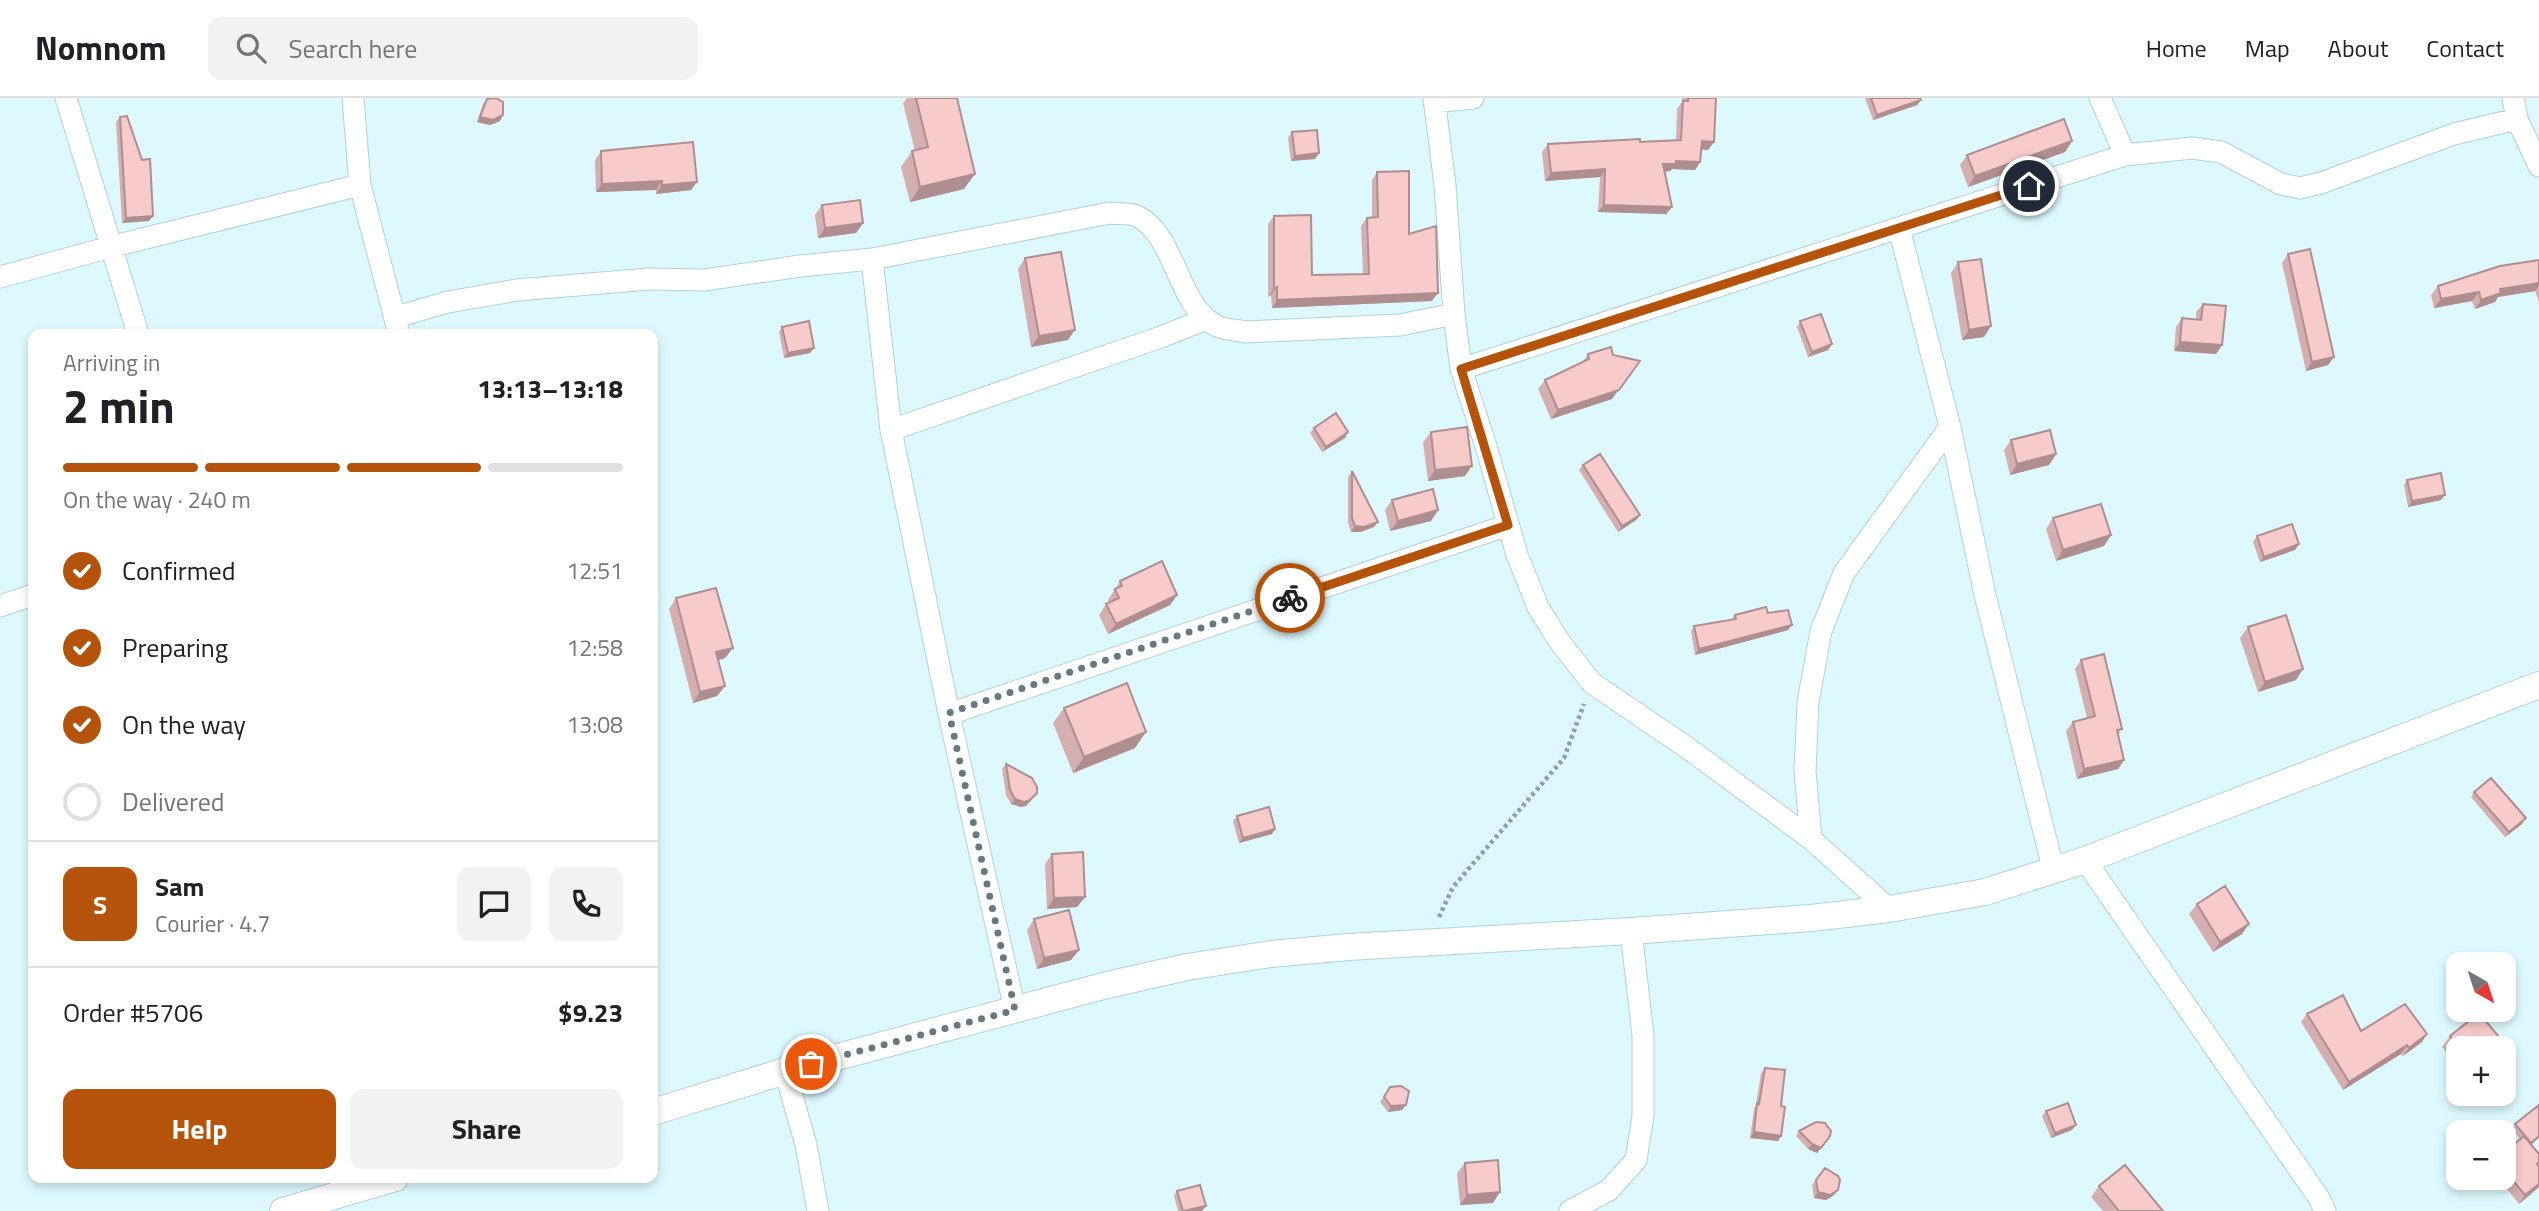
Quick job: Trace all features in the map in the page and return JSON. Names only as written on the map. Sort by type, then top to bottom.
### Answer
[{"type":"street","points":[[65,98],[136,329]]},
{"type":"street","points":[[353,98],[360,185],[398,326],[448,302],[517,290],[649,279],[704,280],[872,259],[1110,213],[1135,215],[1150,226],[1167,250],[1183,286],[1206,319],[1220,328],[1245,332],[1400,325],[1454,314]]},
{"type":"street","points":[[1473,98],[1434,100],[1445,186],[1454,314],[1461,369],[1517,555],[1538,607],[1559,641],[1592,683],[1689,749],[1811,839],[1889,909]]},
{"type":"street","points":[[2100,98],[2125,155]]},
{"type":"street","points":[[2513,98],[2517,119],[2539,166]]},
{"type":"street","points":[[1461,369],[2125,155],[2192,148],[2221,152],[2281,184],[2300,188],[2321,183],[2454,134],[2517,119]]},
{"type":"street","points":[[0,277],[360,185]]},
{"type":"street","points":[[1899,228],[1950,427],[1985,595],[2053,868]]},
{"type":"street","points":[[872,259],[891,430],[949,713],[1015,1010]]},
{"type":"street","points":[[891,430],[1206,319]]},
{"type":"street","points":[[1811,839],[1805,771],[1808,702],[1821,631],[1844,573],[1950,427]]},
{"type":"street","points":[[949,713],[1508,525]]},
{"type":"street","points":[[0,606],[28,597]]},
{"type":"street","points":[[658,1110],[785,1071],[1107,985],[1187,967],[1270,954],[1631,931],[1889,909],[1985,892],[2053,868],[2085,860],[2539,685]]},
{"type":"street","points":[[2085,860],[2319,1198],[2325,1211]]},
{"type":"street","points":[[1570,1211],[1609,1190],[1636,1160],[1643,1116],[1643,1035],[1631,931]]},
{"type":"street","points":[[785,1071],[806,1145],[817,1211]]},
{"type":"street","points":[[283,1211],[378,1183]]},
{"type":"path","points":[[1434,942],[1434,929],[1453,887],[1564,758],[1592,683]]},
{"type":"building","points":[[496,98],[503,102],[503,115],[493,120],[480,117],[487,99]]},
{"type":"building","points":[[916,98],[957,98],[975,174],[920,187],[912,151],[928,147]]},
{"type":"building","points":[[1688,98],[1716,98],[1714,142],[1702,141],[1700,162],[1676,161],[1676,164],[1663,164],[1672,207],[1604,205],[1605,169],[1551,173],[1548,144],[1640,139],[1640,142],[1681,140],[1683,101],[1688,101]]},
{"type":"building","points":[[1871,98],[1920,98],[1921,100],[1877,115]]},
{"type":"building","points":[[127,116],[142,160],[150,159],[153,216],[126,218],[120,117]]},
{"type":"building","points":[[2064,119],[2072,141],[1975,176],[1967,155]]},
{"type":"building","points":[[1317,130],[1319,153],[1295,156],[1292,132]]},
{"type":"building","points":[[693,142],[697,182],[662,185],[662,181],[602,184],[601,151]]},
{"type":"building","points":[[1409,171],[1409,234],[1436,226],[1438,293],[1277,300],[1277,287],[1274,289],[1274,216],[1311,215],[1312,275],[1369,274],[1367,218],[1378,217],[1377,172]]},
{"type":"building","points":[[860,200],[863,223],[825,228],[822,205]]},
{"type":"building","points":[[2310,249],[2334,357],[2312,362],[2288,254]]},
{"type":"building","points":[[1061,252],[1075,330],[1039,336],[1025,258]]},
{"type":"building","points":[[1981,259],[1991,326],[1969,330],[1958,262]]},
{"type":"building","points":[[2539,260],[2539,283],[2500,289],[2501,293],[2481,300],[2479,292],[2441,299],[2438,286],[2500,266]]},
{"type":"building","points":[[2203,304],[2226,306],[2222,345],[2180,342],[2182,318],[2201,320]]},
{"type":"building","points":[[1821,314],[1832,344],[1812,352],[1800,321]]},
{"type":"building","points":[[809,321],[814,348],[788,353],[782,327]]},
{"type":"building","points":[[1611,347],[1613,355],[1640,361],[1619,390],[1558,410],[1545,380],[1589,359],[1588,354]]},
{"type":"building","points":[[1336,413],[1348,432],[1326,447],[1314,428]]},
{"type":"building","points":[[1467,427],[1472,466],[1435,470],[1431,432]]},
{"type":"building","points":[[2050,430],[2056,454],[2017,464],[2011,440]]},
{"type":"building","points":[[1600,454],[1640,515],[1622,526],[1583,465]]},
{"type":"building","points":[[1352,471],[1378,522],[1364,527],[1355,526],[1352,518]]},
{"type":"building","points":[[2441,473],[2445,495],[2412,501],[2407,480]]},
{"type":"building","points":[[1433,489],[1438,510],[1398,521],[1392,500]]},
{"type":"building","points":[[2101,504],[2111,535],[2063,550],[2053,518]]},
{"type":"building","points":[[2292,524],[2299,544],[2264,557],[2257,536]]},
{"type":"building","points":[[1162,561],[1177,595],[1116,624],[1106,604],[1119,598],[1115,589],[1122,586],[1120,581]]},
{"type":"building","points":[[716,588],[733,648],[716,652],[725,686],[700,692],[676,598]]},
{"type":"building","points":[[1766,607],[1768,613],[1788,610],[1792,625],[1699,649],[1694,626],[1736,619],[1735,615]]},
{"type":"building","points":[[2286,615],[2303,669],[2265,682],[2248,627]]},
{"type":"building","points":[[2104,654],[2122,729],[2117,730],[2124,760],[2084,769],[2073,722],[2095,716],[2081,660]]},
{"type":"building","points":[[1127,683],[1146,732],[1084,757],[1064,708]]},
{"type":"building","points":[[1006,764],[1032,778],[1037,793],[1030,800],[1024,802],[1015,799],[1010,790]]},
{"type":"building","points":[[2491,778],[2526,818],[2509,832],[2474,792]]},
{"type":"building","points":[[1269,807],[1275,829],[1243,838],[1237,816]]},
{"type":"building","points":[[1083,852],[1085,897],[1054,898],[1052,854]]},
{"type":"building","points":[[2225,886],[2249,924],[2220,942],[2197,904]]},
{"type":"building","points":[[1069,910],[1079,950],[1044,958],[1034,919]]},
{"type":"building","points":[[2343,995],[2361,1031],[2405,1004],[2427,1034],[2409,1048],[2407,1045],[2349,1082],[2307,1014]]},
{"type":"building","points":[[2468,1022],[2486,1022],[2498,1036],[2450,1036]]},
{"type":"building","points":[[1765,1068],[1785,1070],[1781,1106],[1785,1107],[1781,1136],[1754,1132]]},
{"type":"building","points":[[1401,1086],[1409,1091],[1406,1105],[1391,1106],[1384,1097],[1390,1087]]},
{"type":"building","points":[[2068,1103],[2076,1125],[2055,1133],[2046,1111]]},
{"type":"building","points":[[2539,1105],[2539,1136],[2531,1143],[2516,1123]]},
{"type":"building","points":[[1816,1122],[1825,1123],[1831,1131],[1821,1148],[1812,1144],[1799,1131]]},
{"type":"building","points":[[2524,1136],[2539,1154],[2539,1184],[2525,1195],[2516,1184],[2516,1143]]},
{"type":"building","points":[[1498,1160],[1500,1192],[1467,1195],[1465,1163]]},
{"type":"building","points":[[2125,1165],[2163,1211],[2119,1211],[2099,1186]]},
{"type":"building","points":[[1825,1168],[1840,1180],[1838,1190],[1830,1195],[1818,1192],[1816,1180]]},
{"type":"building","points":[[1200,1185],[1206,1206],[1183,1211],[1177,1191]]},
{"type":"way so far","points":[[811,1064],[1015,1010],[949,713],[1290,598]]},
{"type":"route","points":[[1290,598],[1508,525],[1461,369],[2029,186]]}]
